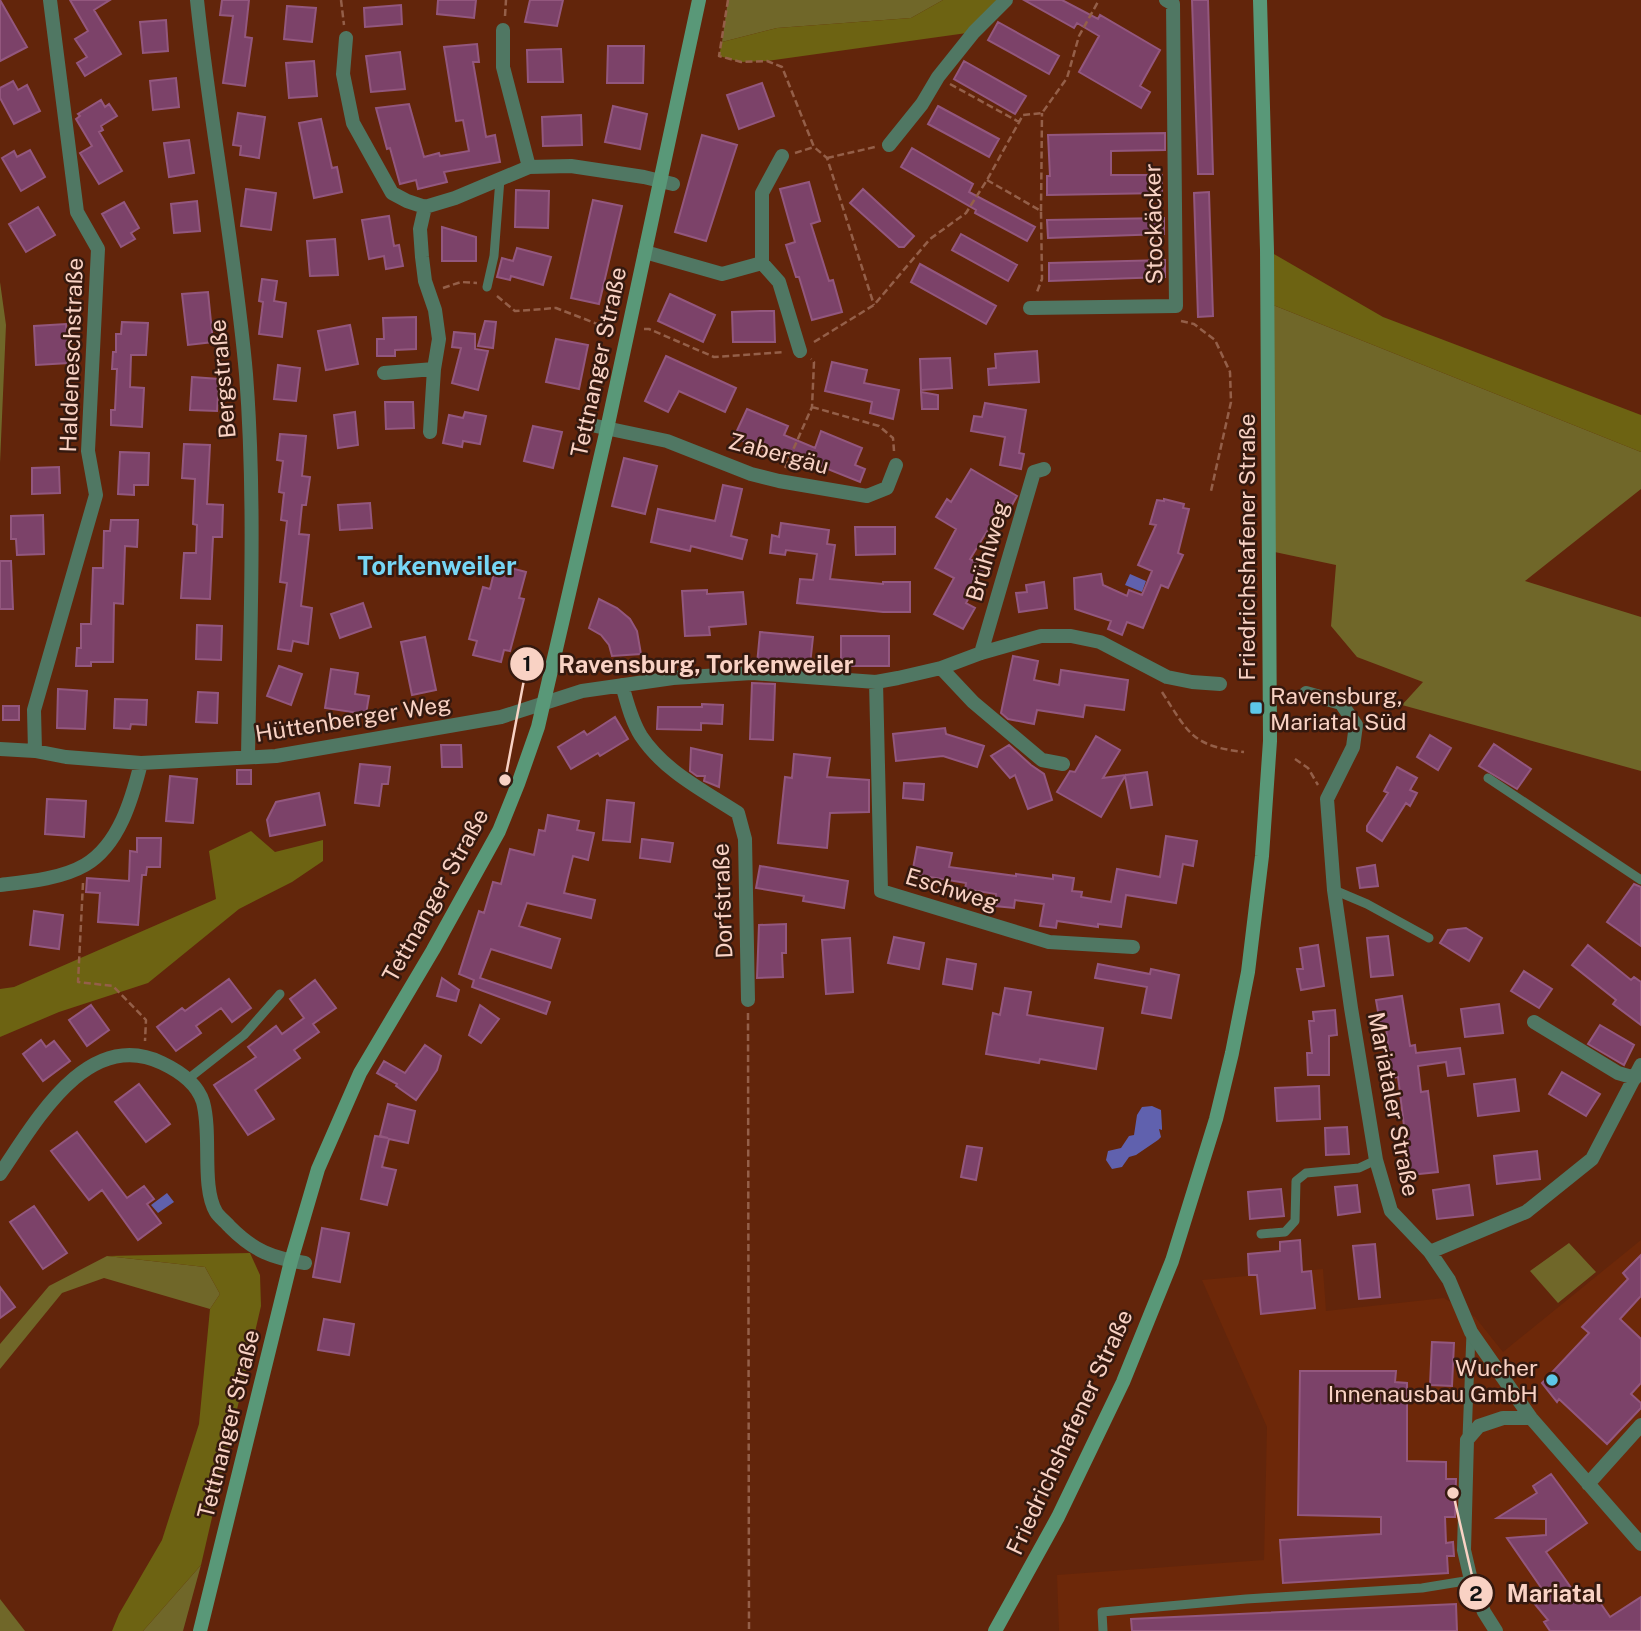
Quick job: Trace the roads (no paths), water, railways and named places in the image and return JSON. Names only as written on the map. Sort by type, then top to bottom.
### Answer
[{"type":"street","name":"Haldeneschstraße","points":[[35,751],[34,710],[96,495],[88,451],[98,248],[77,212],[50,0]]},
{"type":"street","name":"Bergstraße","points":[[197,0],[233,253],[246,374],[253,494],[248,757]]},
{"type":"street","name":"Tettnanger Straße","points":[[200,1631],[298,1262],[318,1168],[359,1073],[433,950],[499,831],[522,773],[544,704],[602,428],[645,252],[666,182],[699,0]]},
{"type":"street","points":[[889,145],[974,32],[1006,0]]},
{"type":"street","name":"Stockäcker","points":[[1030,308],[1176,306],[1172,4],[1166,0]]},
{"type":"street","name":"Friedrichshafener Straße","points":[[995,1631],[1058,1517],[1123,1382],[1172,1261],[1216,1119],[1248,972],[1262,856],[1270,741],[1267,250],[1260,0]]},
{"type":"street","points":[[503,30],[503,67],[529,167]]},
{"type":"street","points":[[346,38],[343,74],[353,123],[392,193],[425,207],[455,198],[529,167],[571,166],[666,182]]},
{"type":"street","points":[[782,156],[762,193],[762,262],[779,282],[800,351]]},
{"type":"street","points":[[425,207],[420,229],[425,281],[435,310],[439,339],[430,432]]},
{"type":"street","points":[[645,252],[722,274],[762,262]]},
{"type":"street","points":[[384,373],[434,369]]},
{"type":"street","name":"Zabergäu","points":[[602,428],[667,441],[751,474],[867,496],[887,488],[896,465]]},
{"type":"street","name":"Brühlweg","points":[[982,653],[1034,472],[1044,469]]},
{"type":"street","points":[[544,704],[582,691],[673,678],[752,673],[876,682],[941,668],[1041,636],[1071,636],[1100,642],[1167,677],[1220,684]]},
{"type":"street","points":[[941,668],[974,702],[1042,760],[1063,764]]},
{"type":"street","name":"Eschweg","points":[[876,682],[881,891],[1049,942],[1133,947]]},
{"type":"street","name":"Dorfstraße","points":[[622,685],[631,716],[642,737],[675,773],[738,814],[745,839],[748,1000]]},
{"type":"street","name":"Mariataler Straße","points":[[1306,693],[1341,703],[1356,725],[1353,747],[1327,799],[1334,890],[1376,1160],[1391,1211],[1430,1252],[1449,1280],[1472,1332],[1531,1418],[1641,1544]]},
{"type":"street","name":"Hüttenberger Weg","points":[[0,749],[141,763],[275,756],[501,717],[544,704]]},
{"type":"street","points":[[0,885],[38,881],[84,866],[106,847],[125,814],[141,763]]},
{"type":"street","points":[[1534,1022],[1618,1073],[1638,1072]]},
{"type":"street","points":[[0,1174],[57,1093],[84,1070],[113,1058],[144,1054],[166,1064],[188,1079],[202,1098],[208,1125],[209,1190],[216,1212],[242,1238],[261,1252],[298,1262]]},
{"type":"street","points":[[1430,1252],[1526,1212],[1592,1159],[1638,1072]]},
{"type":"street","points":[[1496,1631],[1484,1612],[1471,1580],[1464,1550],[1467,1440],[1479,1426],[1503,1418],[1531,1418]]},
{"type":"street","points":[[1588,1483],[1641,1425]]},
{"type":"lane","points":[[487,286],[494,256],[500,179]]},
{"type":"lane","points":[[1488,778],[1641,880]]},
{"type":"lane","points":[[1334,890],[1367,904],[1429,938]]},
{"type":"lane","points":[[188,1079],[244,1035],[279,994]]},
{"type":"lane","points":[[1261,1234],[1285,1232],[1295,1222],[1296,1181],[1306,1173],[1359,1168],[1376,1160]]},
{"type":"lane","points":[[1467,1440],[1472,1332]]},
{"type":"lane","points":[[1103,1631],[1102,1612],[1246,1599],[1422,1588],[1471,1580]]},
{"type":"place","name":"Ravensburg, Mariatal Süd","points":[[1256,708]]},
{"type":"place","name":"Ravensburg, Torkenweiler","points":[[505,780]]},
{"type":"place","name":"Wucher Innenausbau GmbH","points":[[1552,1380]]},
{"type":"place","name":"Mariatal","points":[[1453,1493]]},
{"type":"district","name":"Torkenweiler","points":[[437,565]]}]
